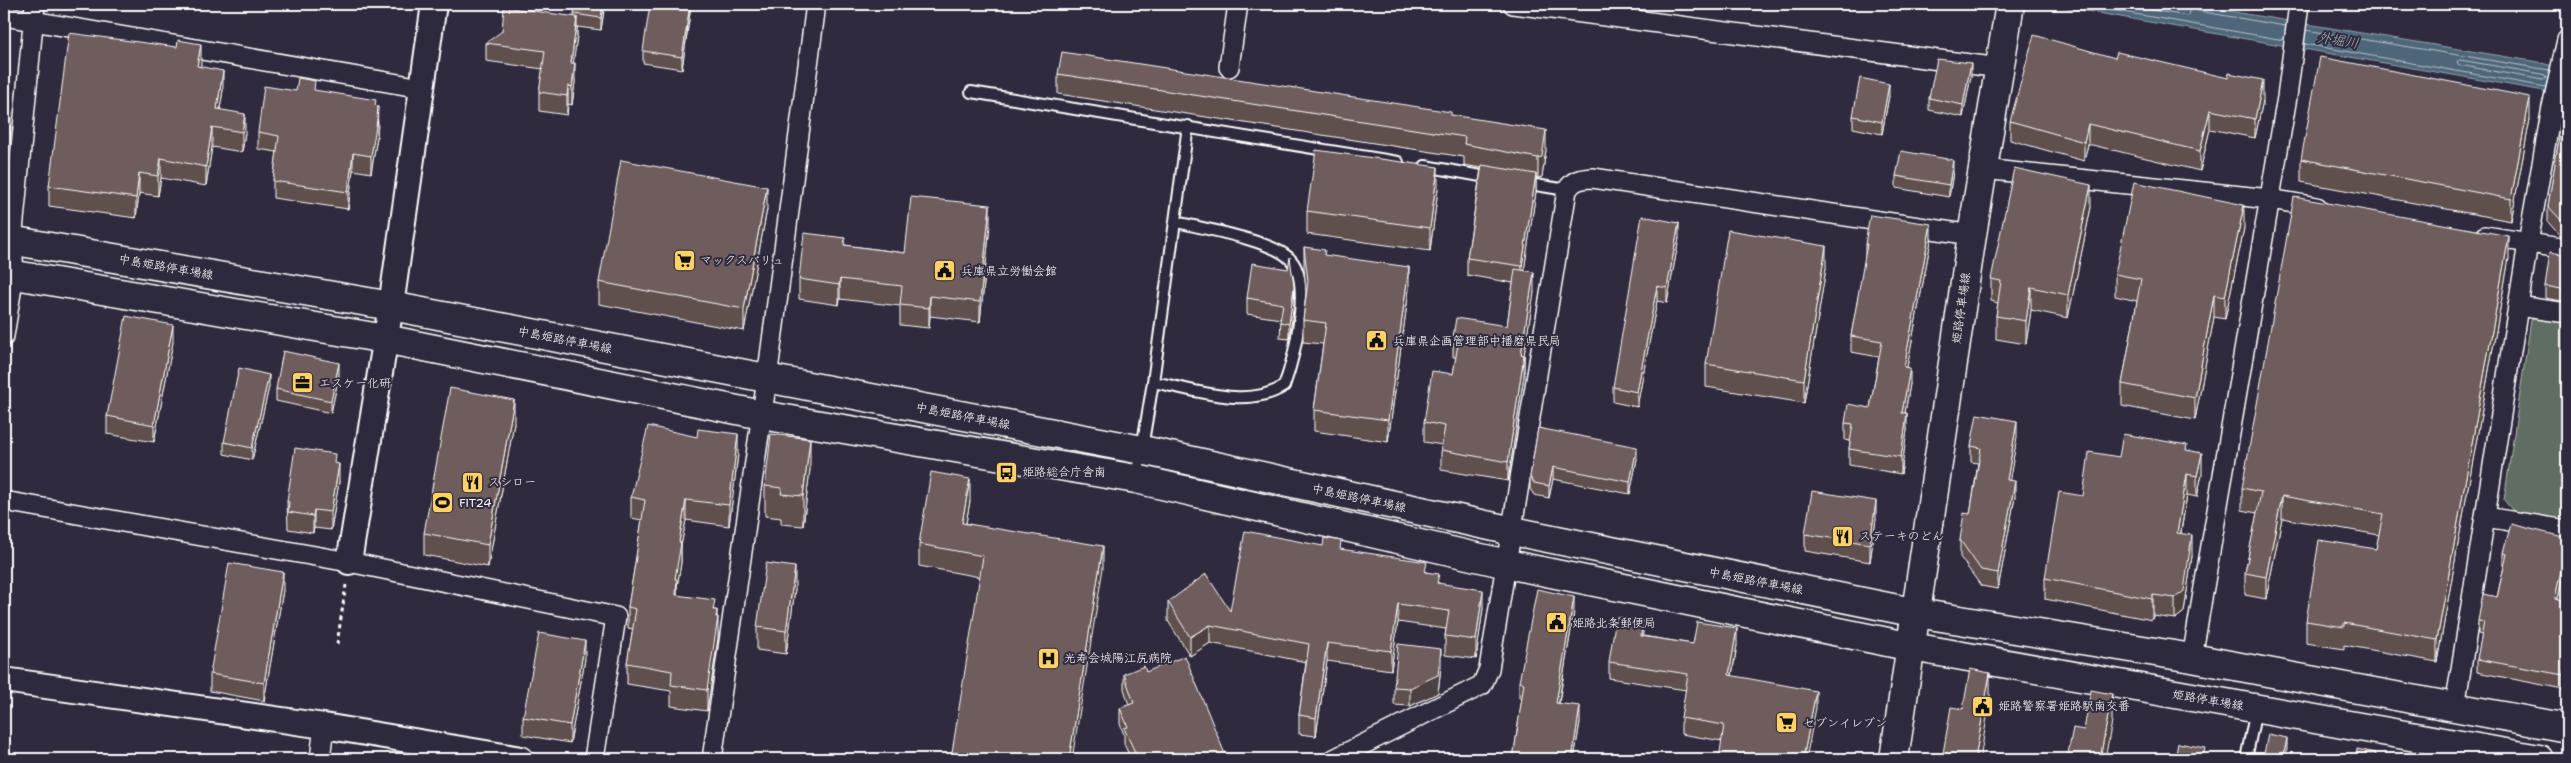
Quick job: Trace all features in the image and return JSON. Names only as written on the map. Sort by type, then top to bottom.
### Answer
[{"type":"main road","name":"姫路停車場線","points":[[2010,4],[1972,235],[1912,647],[2256,709],[2495,755],[2538,759]]},
{"type":"main road","name":"中島姫路停車場線","points":[[8,240],[391,306],[1142,450],[1513,531],[1917,614]]},
{"type":"main road","points":[[9,274],[385,339],[762,415],[1136,479],[1507,564],[1912,647],[1894,759]]},
{"type":"main road","points":[[1917,614],[2192,658],[2567,728]]},
{"type":"street","points":[[349,562],[391,306],[434,4]]},
{"type":"street","points":[[712,759],[768,379],[816,4]]},
{"type":"street","points":[[1229,67],[1238,4]]},
{"type":"street","points":[[1513,4],[2000,68]]},
{"type":"street","points":[[2192,658],[2287,98],[2300,4]]},
{"type":"street","points":[[4,16],[34,12],[422,88]]},
{"type":"street","points":[[4,336],[9,274],[8,240],[34,12]]},
{"type":"street","points":[[2455,707],[2528,243],[2552,107],[2565,47]]},
{"type":"street","points":[[1983,169],[2270,200],[2337,211]]},
{"type":"street","points":[[1334,759],[1482,685],[1489,669],[1513,531],[1567,190],[1572,183],[1579,179],[1593,178],[1972,235]]},
{"type":"street","points":[[2470,233],[2567,249]]},
{"type":"street","points":[[2518,306],[2567,314]]},
{"type":"street","points":[[4,501],[349,562],[616,617],[594,759]]},
{"type":"street","points":[[2484,517],[2567,530]]},
{"type":"street","points":[[4,680],[324,726],[521,759]]},
{"type":"street","points":[[320,759],[324,726]]},
{"type":"lane","points":[[971,92],[1188,126],[1567,190]]},
{"type":"lane","points":[[1136,479],[1153,382],[1188,126]]},
{"type":"lane","points":[[1153,382],[1239,398],[1257,398],[1272,393],[1284,386],[1297,335],[1301,296],[1299,274],[1291,259],[1270,246],[1176,222]]},
{"type":"lane","points":[[2246,759],[2256,709]]},
{"type":"path","points":[[337,644],[349,562]]},
{"type":"green space","points":[[2537,318],[2567,323],[2567,520],[2513,511],[2504,500],[2531,320]]},
{"type":"water","name":"外堀川","points":[[2046,4],[2185,4],[2538,62],[2567,70],[2567,95]]},
{"type":"building","points":[[575,4],[603,4],[601,18],[574,14]]},
{"type":"building","points":[[650,4],[690,4],[682,57],[643,51]]},
{"type":"building","points":[[504,7],[577,17],[571,63],[575,63],[572,87],[568,86],[567,96],[539,92],[545,51],[486,43],[502,31]]},
{"type":"building","points":[[69,33],[177,47],[178,40],[201,44],[197,66],[223,71],[217,109],[245,114],[242,132],[212,127],[206,167],[161,158],[158,176],[139,173],[136,198],[49,186]]},
{"type":"building","points":[[2034,35],[2115,58],[2117,52],[2228,78],[2229,73],[2263,80],[2255,119],[2210,110],[2200,151],[2088,124],[2084,142],[2010,121]]},
{"type":"building","points":[[1062,52],[1451,112],[1451,115],[1546,130],[1542,157],[1538,158],[1464,144],[1465,137],[1058,74]]},
{"type":"building","points":[[2320,57],[2530,97],[2511,199],[2301,159]]},
{"type":"building","points":[[1937,59],[1971,63],[1963,105],[1929,98]]},
{"type":"building","points":[[298,78],[315,81],[314,90],[376,100],[375,105],[378,106],[377,120],[371,156],[353,153],[348,192],[273,181],[279,136],[258,132],[264,86],[296,91]]},
{"type":"building","points":[[1860,78],[1889,84],[1882,122],[1853,116]]},
{"type":"building","points":[[2567,90],[2567,222],[2561,220],[2548,206]]},
{"type":"building","points":[[4,111],[11,112],[4,153]]},
{"type":"building","points":[[1316,150],[1438,167],[1430,228],[1307,211]]},
{"type":"building","points":[[1901,151],[1953,160],[1949,185],[1896,176]]},
{"type":"building","points":[[621,160],[767,187],[744,309],[599,282]]},
{"type":"building","points":[[1482,165],[1536,174],[1522,266],[1467,258]]},
{"type":"building","points":[[2014,168],[2091,185],[2068,295],[2031,287],[2026,321],[1996,316],[2001,281],[1991,279]]},
{"type":"building","points":[[2134,182],[2244,205],[2225,297],[2214,295],[2195,398],[2122,384],[2141,279],[2115,274]]},
{"type":"building","points":[[911,197],[990,205],[980,302],[930,296],[929,308],[900,305],[902,286],[840,279],[839,285],[799,279],[804,233],[845,238],[844,245],[905,253]]},
{"type":"building","points":[[2294,197],[2509,236],[2437,640],[2344,623],[2344,627],[2306,621],[2319,540],[2376,549],[2383,514],[2282,496],[2266,577],[2245,573],[2261,492],[2242,488]]},
{"type":"building","points":[[1870,215],[1931,224],[1904,367],[1910,368],[1902,413],[1907,413],[1901,457],[1849,449],[1853,424],[1845,423],[1848,404],[1870,408],[1882,341],[1851,336],[1867,244],[1865,244]]},
{"type":"building","points":[[1642,216],[1679,223],[1667,288],[1657,286],[1637,392],[1613,387]]},
{"type":"building","points":[[1728,230],[1826,246],[1804,380],[1706,364]]},
{"type":"building","points":[[1304,247],[1325,250],[1324,255],[1409,267],[1388,420],[1314,410],[1326,323],[1303,320],[1308,281]]},
{"type":"building","points":[[2550,252],[2567,255],[2567,290],[2545,286]]},
{"type":"building","points":[[1290,257],[1294,287],[1289,324],[1280,322],[1283,304],[1247,298],[1252,263],[1288,269]]},
{"type":"building","points":[[1515,269],[1534,272],[1521,354],[1524,355],[1508,462],[1441,450],[1445,426],[1424,422],[1432,371],[1453,374],[1459,338],[1453,337],[1456,318],[1507,326]]},
{"type":"building","points":[[126,316],[173,325],[154,425],[107,416]]},
{"type":"building","points":[[283,351],[339,363],[331,401],[276,389]]},
{"type":"building","points":[[239,368],[269,375],[252,448],[224,442]]},
{"type":"building","points":[[450,388],[514,400],[488,545],[424,533]]},
{"type":"building","points":[[1977,414],[2017,421],[2007,480],[2015,481],[1998,573],[1981,570],[1960,540],[1964,513],[1970,514],[1981,448],[1971,446]]},
{"type":"building","points":[[648,426],[697,437],[698,429],[738,434],[729,505],[686,500],[679,542],[681,543],[675,579],[677,579],[676,595],[715,600],[713,610],[717,610],[716,617],[718,617],[707,690],[671,685],[672,671],[627,663],[636,609],[628,607],[645,500],[631,497]]},
{"type":"building","points":[[1538,428],[1637,447],[1630,482],[1553,467],[1549,486],[1534,483],[1530,477]]},
{"type":"building","points":[[771,434],[810,439],[803,496],[781,494],[782,488],[765,486]]},
{"type":"building","points":[[2123,434],[2187,445],[2186,450],[2202,453],[2197,476],[2187,474],[2177,533],[2192,535],[2184,591],[2175,598],[2153,595],[2152,599],[2045,578],[2059,492],[2083,496],[2089,452],[2119,457]]},
{"type":"building","points":[[295,448],[335,454],[334,463],[339,464],[331,512],[314,510],[313,516],[288,512],[289,502],[287,501]]},
{"type":"building","points":[[931,472],[970,479],[962,523],[1103,546],[1069,759],[951,759],[983,556],[919,544]]},
{"type":"building","points":[[1812,491],[1876,501],[1870,544],[1805,534]]},
{"type":"building","points":[[2511,524],[2567,538],[2567,562],[2563,561],[2555,598],[2567,601],[2567,671],[2564,670],[2563,675],[2477,659],[2484,622],[2478,621],[2483,594],[2497,597],[2507,554],[2503,553]]},
{"type":"building","points":[[1245,531],[1323,546],[1324,538],[1341,541],[1340,549],[1427,562],[1425,572],[1439,574],[1437,583],[1483,590],[1476,640],[1445,636],[1449,611],[1398,604],[1391,651],[1327,643],[1316,718],[1299,715],[1309,644],[1210,625],[1190,637],[1168,602],[1206,574],[1230,611]]},
{"type":"building","points":[[229,563],[283,572],[264,683],[210,674]]},
{"type":"building","points":[[766,563],[795,567],[786,631],[757,627]]},
{"type":"building","points":[[1537,589],[1574,597],[1556,703],[1580,706],[1572,759],[1513,759],[1524,683],[1519,682]]},
{"type":"building","points":[[1616,617],[1643,621],[1641,636],[1693,644],[1697,622],[1737,628],[1729,675],[1816,691],[1803,759],[1719,759],[1724,725],[1681,718],[1688,674],[1609,662]]},
{"type":"building","points":[[539,633],[585,641],[570,725],[523,717]]},
{"type":"building","points":[[1398,644],[1441,649],[1438,675],[1410,688],[1394,687]]},
{"type":"building","points":[[1185,656],[1227,759],[1138,759],[1124,728],[1128,727],[1120,708],[1134,703],[1124,674],[1144,666],[1146,672]]},
{"type":"building","points":[[1970,669],[1990,673],[1975,759],[1942,759],[1951,707],[1963,709]]},
{"type":"building","points":[[2091,690],[2112,694],[2100,759],[2067,759],[2073,728],[2084,730]]},
{"type":"building","points":[[2268,734],[2287,738],[2283,759],[2263,759]]},
{"type":"building","points":[[2178,743],[2205,748],[2203,759],[2175,759]]},
{"type":"building","points":[[2357,749],[2376,753],[2375,759],[2356,759]]},
{"type":"place","name":"マックスバリュ","points":[[684,260]]},
{"type":"place","name":"兵庫県立労働会館","points":[[945,271]]},
{"type":"place","name":"兵庫県企画管理部中播磨県民局","points":[[1377,341]]},
{"type":"place","name":"エスケー化研","points":[[303,383]]},
{"type":"place","name":"姫路総合庁舎南","points":[[1006,472]]},
{"type":"place","name":"スシロー","points":[[472,482]]},
{"type":"place","name":"FiT24","points":[[443,503]]},
{"type":"place","name":"ステーキのどん","points":[[1843,536]]},
{"type":"place","name":"姫路北条郵便局","points":[[1556,623]]},
{"type":"place","name":"光寿会城陽江尻病院","points":[[1048,658]]},
{"type":"place","name":"姫路警察署姫路駅南交番","points":[[1982,706]]},
{"type":"place","name":"セブンイレブン","points":[[1787,723]]}]
